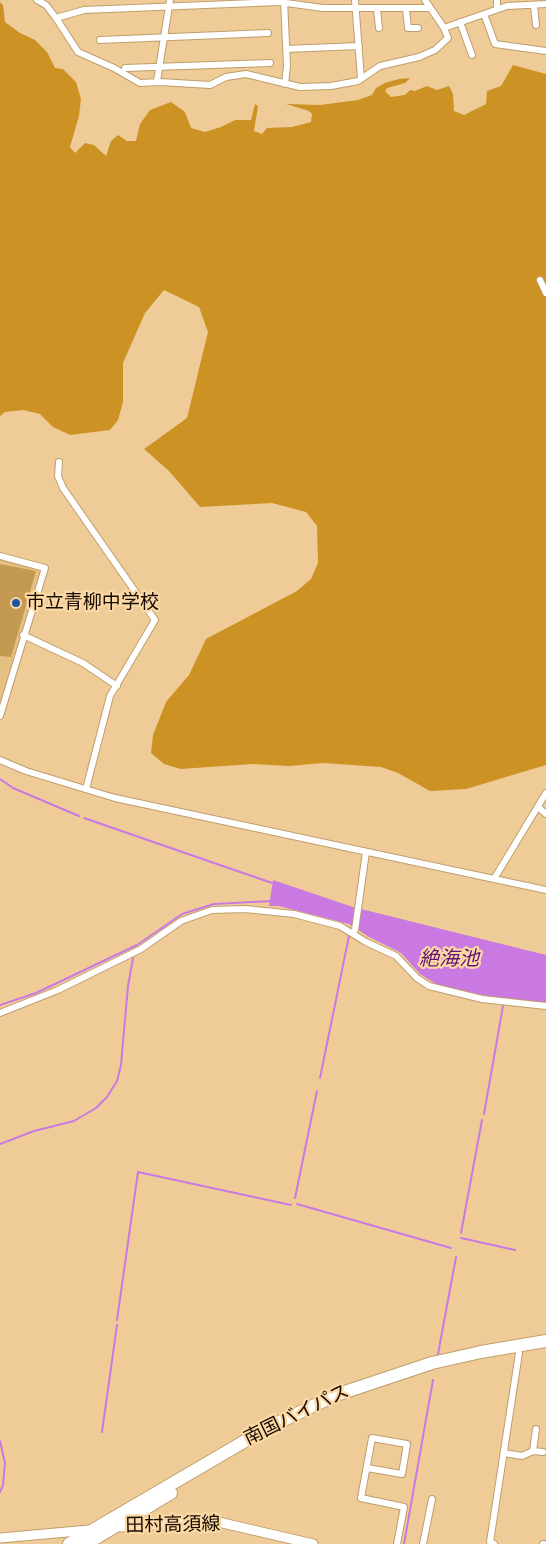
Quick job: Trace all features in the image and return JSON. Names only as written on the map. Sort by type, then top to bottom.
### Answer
[{"type":"highway","name":"南国バイパス","points":[[69,1544],[269,1427],[336,1396],[432,1363],[481,1352],[546,1341]]},
{"type":"highway","name":"南国バイパス","points":[[86,1544],[272,1435],[341,1403],[429,1372],[519,1353],[546,1350]]},
{"type":"main road","name":"田村高須線","points":[[0,1538],[114,1527],[214,1521],[288,1541],[313,1544]]},
{"type":"street","points":[[37,0],[46,5],[74,47],[81,54],[114,68],[138,83],[157,82],[210,85],[226,77],[246,74],[286,84],[315,88],[361,79],[380,66],[419,57],[439,47],[448,38],[444,28],[425,0]]},
{"type":"street","points":[[355,0],[361,79]]},
{"type":"street","points":[[497,0],[497,9]]},
{"type":"street","points":[[56,18],[84,10],[170,3],[284,1],[312,7],[356,9],[430,8]]},
{"type":"street","points":[[284,1],[286,84]]},
{"type":"street","points":[[157,82],[170,3]]},
{"type":"street","points":[[444,28],[511,5],[534,6],[546,4]]},
{"type":"street","points":[[534,6],[536,25]]},
{"type":"street","points":[[377,9],[379,28]]},
{"type":"street","points":[[406,9],[408,28],[418,28]]},
{"type":"street","points":[[484,14],[495,44],[546,50]]},
{"type":"street","points":[[460,22],[472,55]]},
{"type":"street","points":[[100,40],[268,33]]},
{"type":"street","points":[[286,50],[359,46]]},
{"type":"street","points":[[125,68],[270,63]]},
{"type":"street","points":[[540,280],[546,293]]},
{"type":"street","points":[[59,462],[58,476],[63,488],[155,620],[110,696],[86,789]]},
{"type":"street","points":[[0,556],[45,568],[23,635],[0,716]]},
{"type":"street","points":[[23,635],[83,663],[117,686]]},
{"type":"street","points":[[0,760],[26,771],[115,798],[546,890]]},
{"type":"street","points":[[494,879],[546,794]]},
{"type":"street","points":[[538,807],[546,814]]},
{"type":"street","points":[[353,932],[366,852]]},
{"type":"street","points":[[0,1013],[58,990],[141,949],[182,920],[212,910],[245,909],[294,914],[340,926],[353,932],[366,942],[396,956],[417,978],[429,986],[482,999],[546,1006]]},
{"type":"street","points":[[494,1544],[490,1542],[519,1353]]},
{"type":"street","points":[[533,1451],[536,1429]]},
{"type":"street","points":[[367,1468],[402,1474],[407,1444],[372,1438],[361,1498],[404,1507],[397,1544]]},
{"type":"street","points":[[504,1453],[522,1456],[533,1451],[543,1452]]},
{"type":"street","points":[[423,1544],[432,1499]]},
{"type":"shaded area","points":[[0,2],[3,5],[5,22],[20,33],[35,40],[47,52],[55,68],[63,69],[76,82],[81,99],[79,116],[70,147],[75,153],[85,143],[94,145],[106,156],[111,141],[118,135],[127,141],[136,141],[140,124],[150,110],[171,102],[185,112],[191,128],[205,132],[235,120],[251,120],[255,104],[258,106],[254,131],[262,134],[267,128],[292,127],[311,122],[312,114],[309,111],[286,104],[320,105],[358,100],[372,95],[376,88],[385,83],[399,79],[410,78],[405,83],[387,88],[385,91],[391,97],[405,95],[410,90],[415,91],[427,86],[437,90],[449,86],[453,94],[454,111],[464,115],[486,104],[487,91],[501,86],[513,65],[546,74],[546,765],[466,789],[430,791],[398,773],[381,767],[323,763],[289,766],[252,764],[181,769],[164,764],[151,753],[153,735],[166,702],[189,675],[206,639],[297,591],[311,579],[318,563],[317,526],[306,512],[272,503],[200,507],[169,471],[144,449],[187,418],[208,332],[199,307],[164,290],[145,313],[123,363],[123,402],[118,420],[110,430],[70,435],[53,427],[40,414],[23,410],[5,412],[0,416]]},
{"type":"shaded area","name":"市立青柳中学校","points":[[0,557],[40,568],[42,571],[0,707]]},
{"type":"shaded area","name":"市立青柳中学校","points":[[0,564],[36,571],[11,657],[0,656]]},
{"type":"water","name":"絶海池","points":[[273,880],[353,907],[546,955],[546,1004],[502,999],[439,986],[420,974],[401,953],[369,937],[349,924],[279,906],[269,906]]},
{"type":"waterway","points":[[0,779],[13,788],[79,816]]},
{"type":"waterway","points":[[84,818],[272,883]]},
{"type":"waterway","points":[[0,1005],[36,993],[137,945],[182,914],[214,904],[271,901]]},
{"type":"waterway","points":[[320,1078],[349,936]]},
{"type":"waterway","points":[[0,1144],[34,1131],[74,1121],[96,1108],[107,1097],[117,1081],[121,1065],[128,986],[133,958]]},
{"type":"waterway","points":[[484,1114],[503,1006]]},
{"type":"waterway","points":[[295,1198],[317,1091]]},
{"type":"waterway","points":[[461,1233],[482,1120]]},
{"type":"waterway","points":[[117,1320],[138,1172],[291,1205]]},
{"type":"waterway","points":[[297,1204],[451,1248]]},
{"type":"waterway","points":[[461,1238],[515,1250]]},
{"type":"waterway","points":[[438,1354],[456,1257]]},
{"type":"waterway","points":[[102,1432],[117,1325]]},
{"type":"waterway","points":[[404,1544],[433,1380]]},
{"type":"waterway","points":[[0,1441],[5,1463],[3,1485],[0,1492]]},
{"type":"place","name":"市立青柳中学校","points":[[16,603]]}]
